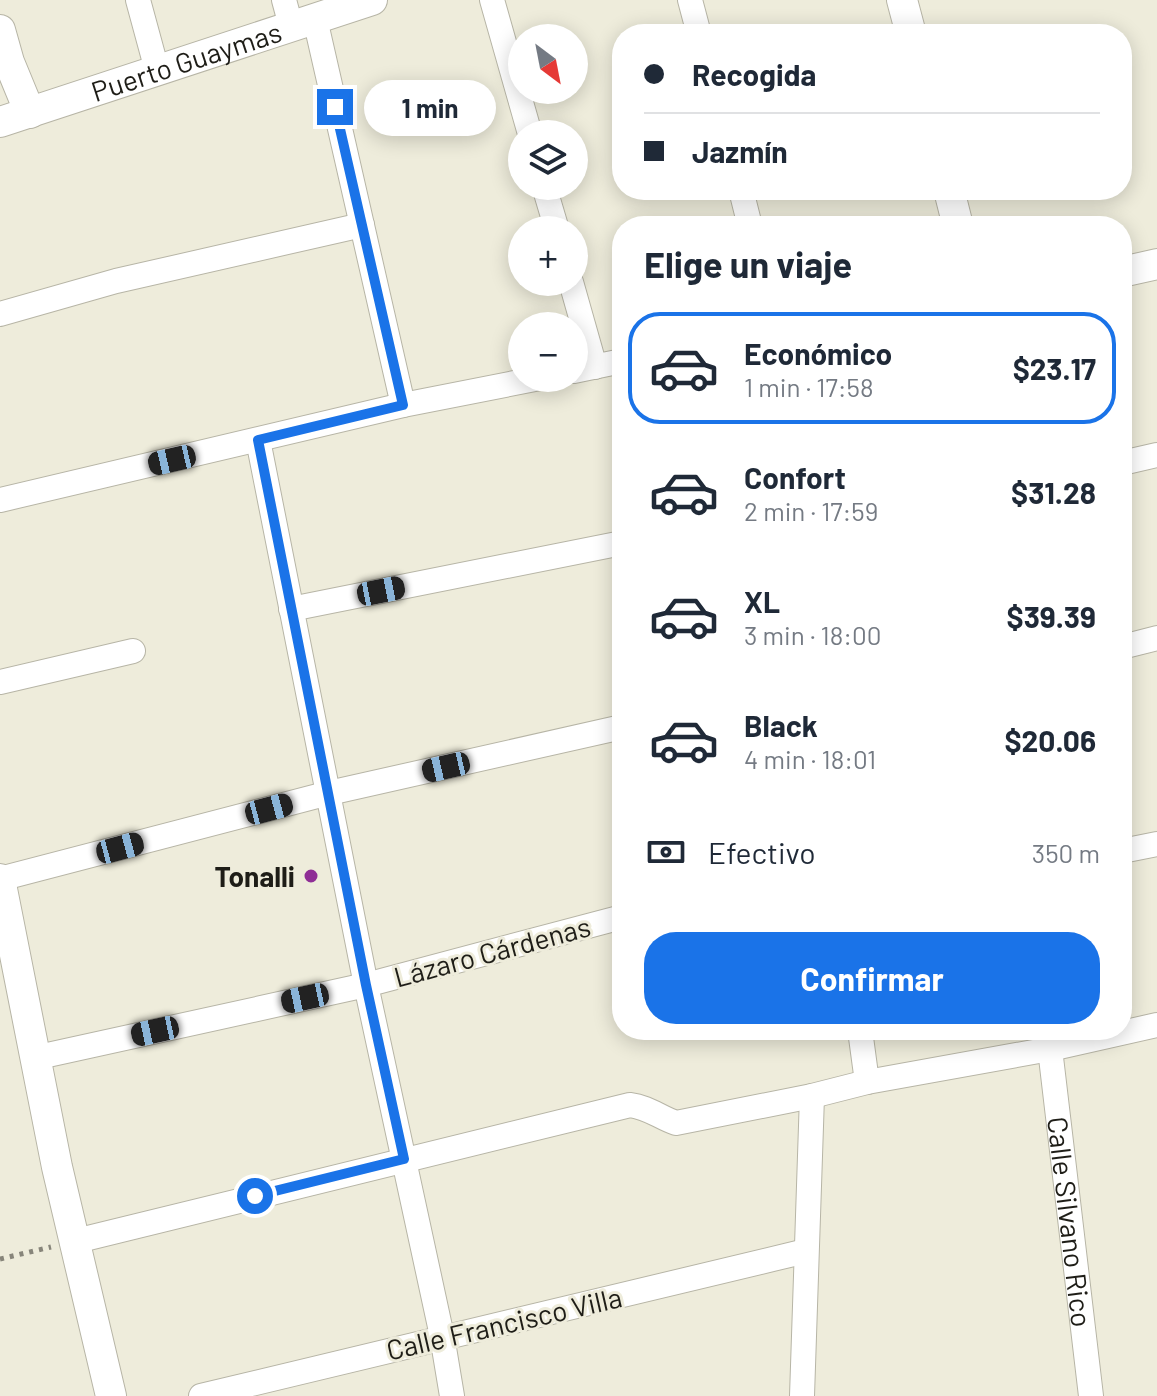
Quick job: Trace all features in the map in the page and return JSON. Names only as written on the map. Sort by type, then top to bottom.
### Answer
[{"type":"street","points":[[138,0],[157,70]]},
{"type":"street","name":"Puerto Guaymas","points":[[0,122],[157,70],[297,15],[372,0]]},
{"type":"street","points":[[492,0],[526,120]]},
{"type":"street","points":[[690,0],[696,24]]},
{"type":"street","points":[[904,0],[909,24]]},
{"type":"street","points":[[297,15],[362,225],[403,405]]},
{"type":"street","points":[[0,30],[9,62],[30,113]]},
{"type":"street","points":[[0,314],[116,281],[362,225]]},
{"type":"street","points":[[1132,270],[1157,264]]},
{"type":"street","points":[[588,368],[612,363]]},
{"type":"street","points":[[0,500],[403,405],[508,384]]},
{"type":"street","points":[[258,440],[366,985],[442,1336],[452,1396]]},
{"type":"street","points":[[1132,461],[1157,455]]},
{"type":"street","points":[[291,609],[612,545]]},
{"type":"street","points":[[1132,644],[1157,638]]},
{"type":"street","points":[[0,682],[133,651]]},
{"type":"street","points":[[111,1396],[34,1058],[0,879],[329,793],[612,729]]},
{"type":"street","points":[[1132,849],[1157,844]]},
{"type":"street","name":"Lázaro Cárdenas","points":[[34,1058],[366,985],[612,920]]},
{"type":"street","points":[[1132,1029],[1157,1025]]},
{"type":"street","points":[[861,1040],[867,1082]]},
{"type":"street","points":[[76,1241],[630,1105],[644,1106],[661,1118],[676,1123],[867,1082],[1050,1049],[1075,1040]]},
{"type":"street","name":"Calle Silvano Rico","points":[[1050,1049],[1091,1396]]},
{"type":"street","points":[[802,1396],[812,1096]]},
{"type":"street","name":"Calle Francisco Villa","points":[[201,1396],[806,1251]]},
{"type":"path","points":[[0,1259],[76,1241]]},
{"type":"place","name":"Tonalli","points":[[311,876]]},
{"type":"route","points":[[255,1196],[404,1159],[366,985],[258,440],[403,405],[335,107]]}]
